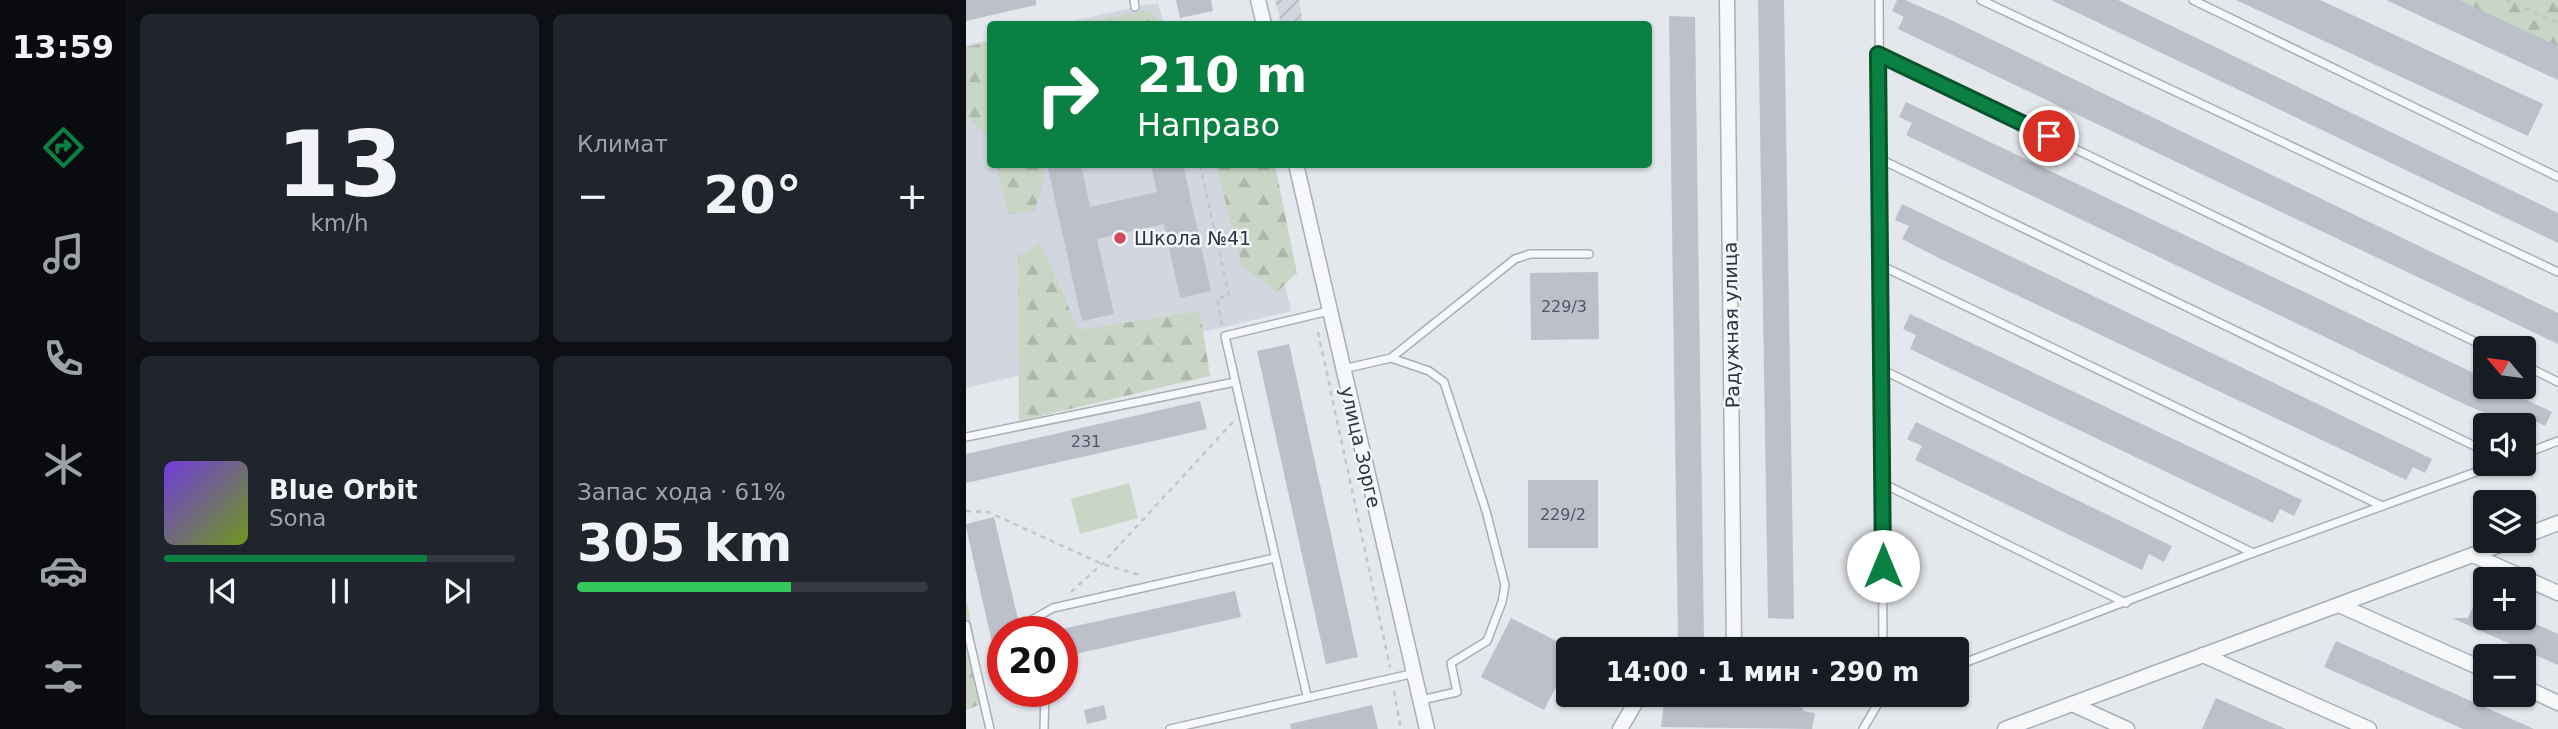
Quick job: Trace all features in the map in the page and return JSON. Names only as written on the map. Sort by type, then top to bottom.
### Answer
[{"type":"street","points":[[1258,0],[1263,21]]},
{"type":"street","name":"Радужная улица","points":[[1727,0],[1734,637]]},
{"type":"street","name":"улица Зорге","points":[[1297,168],[1427,729]]},
{"type":"street","points":[[2536,531],[2558,523]]},
{"type":"street","points":[[2005,729],[2478,553]]},
{"type":"street","points":[[2473,555],[2558,593]]},
{"type":"street","points":[[2339,604],[2473,665]]},
{"type":"street","points":[[2203,655],[2369,729]]},
{"type":"street","points":[[2536,693],[2558,703]]},
{"type":"street","points":[[2072,704],[2127,729]]},
{"type":"street","points":[[1620,729],[1633,707]]},
{"type":"lane","points":[[1879,0],[1884,637]]},
{"type":"lane","points":[[1981,0],[2558,272]]},
{"type":"lane","points":[[2193,0],[2558,177]]},
{"type":"lane","points":[[1878,54],[2473,341]]},
{"type":"lane","points":[[1880,159],[2473,445]]},
{"type":"lane","points":[[1343,369],[1391,358],[1515,258],[1530,254],[1589,254]]},
{"type":"lane","points":[[1880,265],[2382,506]]},
{"type":"lane","points":[[1307,696],[1225,336],[1329,312]]},
{"type":"lane","points":[[1391,358],[1429,371],[1444,382],[1502,564],[1504,585],[1502,602],[1487,641],[1451,663],[1457,692],[1421,700]]},
{"type":"lane","points":[[1881,369],[2253,553]]},
{"type":"lane","points":[[2536,371],[2558,382]]},
{"type":"lane","points":[[966,437],[1235,382]]},
{"type":"lane","points":[[2536,450],[2558,442]]},
{"type":"lane","points":[[1969,661],[2473,473]]},
{"type":"lane","points":[[1882,483],[2126,603]]},
{"type":"lane","points":[[1039,616],[1053,608],[1275,558]]},
{"type":"lane","points":[[966,625],[990,729]]},
{"type":"lane","points":[[1170,729],[1415,673]]},
{"type":"lane","points":[[1044,729],[1045,707]]},
{"type":"lane","points":[[1863,729],[1876,707]]},
{"type":"path","points":[[2506,0],[2558,23]]},
{"type":"path","points":[[1201,168],[1229,296],[1217,298],[1225,336]]},
{"type":"path","points":[[1314,315],[1401,729]]},
{"type":"path","points":[[1053,608],[1102,564],[1242,413]]},
{"type":"path","points":[[966,511],[988,512],[1102,564],[1166,583]]},
{"type":"shaded area","points":[[1275,0],[1299,0],[1302,21],[1280,21]]},
{"type":"shaded area","points":[[1158,3],[1163,21],[1072,21]]},
{"type":"shaded area","name":"Школа №41","points":[[987,41],[987,168],[1258,168],[1291,311],[966,388],[966,45]]},
{"type":"green space","points":[[2440,0],[2558,0],[2558,53]]},
{"type":"green space","points":[[1149,10],[1160,21],[1093,21]]},
{"type":"green space","points":[[987,43],[987,137],[966,116],[966,47]]},
{"type":"green space","points":[[998,168],[1044,168],[1045,173],[1035,211],[1008,214]]},
{"type":"green space","points":[[1217,168],[1276,168],[1297,273],[1277,292],[1242,266]]},
{"type":"green space","points":[[1040,243],[1079,330],[1200,311],[1210,376],[1019,421],[1018,256]]},
{"type":"green space","points":[[1129,483],[1138,518],[1080,534],[1071,499]]},
{"type":"green space","points":[[966,596],[986,702],[966,710]]},
{"type":"building","points":[[966,0],[1036,0],[1036,5],[966,21]]},
{"type":"building","points":[[1176,0],[1211,0],[1213,11],[1180,18]]},
{"type":"building","points":[[1758,0],[1784,0],[1794,619],[1768,618]]},
{"type":"building","points":[[1897,0],[1905,0],[1949,19],[2558,313],[2558,344],[1898,29],[1904,17],[1892,11]]},
{"type":"building","points":[[2051,0],[2118,0],[2558,213],[2558,243]]},
{"type":"building","points":[[2236,0],[2320,0],[2543,104],[2528,136]]},
{"type":"building","points":[[2386,0],[2459,0],[2558,46],[2558,80]]},
{"type":"building","points":[[1669,16],[1695,17],[1704,637],[1678,637]]},
{"type":"building","points":[[1906,102],[2473,373],[2473,399],[2524,399],[2552,412],[2545,426],[2536,422],[2536,413],[2485,413],[2464,404],[1906,135],[1912,123],[1899,117]]},
{"type":"building","points":[[1048,168],[1082,168],[1090,207],[1157,192],[1152,168],[1184,168],[1211,291],[1180,298],[1164,224],[1097,239],[1114,314],[1082,321]]},
{"type":"building","points":[[1902,204],[2432,459],[2425,473],[2413,467],[2406,480],[1943,260],[1902,239],[1909,226],[1895,220]]},
{"type":"building","points":[[1598,272],[1599,339],[1531,340],[1530,273]]},
{"type":"building","points":[[1910,314],[2302,500],[2294,516],[2280,509],[2273,523],[1910,349],[1916,335],[1903,329]]},
{"type":"building","points":[[1289,344],[1358,657],[1326,664],[1257,351]]},
{"type":"building","points":[[1200,401],[1207,429],[966,483],[966,454]]},
{"type":"building","points":[[1916,422],[2172,546],[2164,562],[2149,554],[2142,570],[1915,460],[1922,446],[1907,439]]},
{"type":"building","points":[[1528,480],[1598,480],[1598,548],[1528,548]]},
{"type":"building","points":[[994,517],[1017,616],[987,616],[987,620],[966,524]]},
{"type":"building","points":[[1235,591],[1241,617],[1078,653],[1078,625]]},
{"type":"building","points":[[2473,607],[2473,627],[2452,618],[2468,618]]},
{"type":"building","points":[[1511,618],[1556,641],[1556,687],[1544,710],[1481,677]]},
{"type":"building","points":[[2536,624],[2558,634],[2558,665],[2536,655],[2536,644],[2511,644],[2479,630],[2536,630]]},
{"type":"building","points":[[2336,641],[2473,702],[2473,707],[2484,707],[2534,729],[2463,729],[2324,667]]},
{"type":"building","points":[[2216,698],[2286,729],[2202,729]]},
{"type":"building","points":[[1104,705],[1107,719],[1087,724],[1084,710]]},
{"type":"building","points":[[1372,705],[1378,729],[1291,729],[1290,724]]},
{"type":"building","points":[[1664,707],[1796,707],[1815,713],[1812,729],[1661,727]]},
{"type":"place","name":"Школа №41","points":[[1120,238]]},
{"type":"route","points":[[1883,566],[1878,54],[2049,136]]}]
